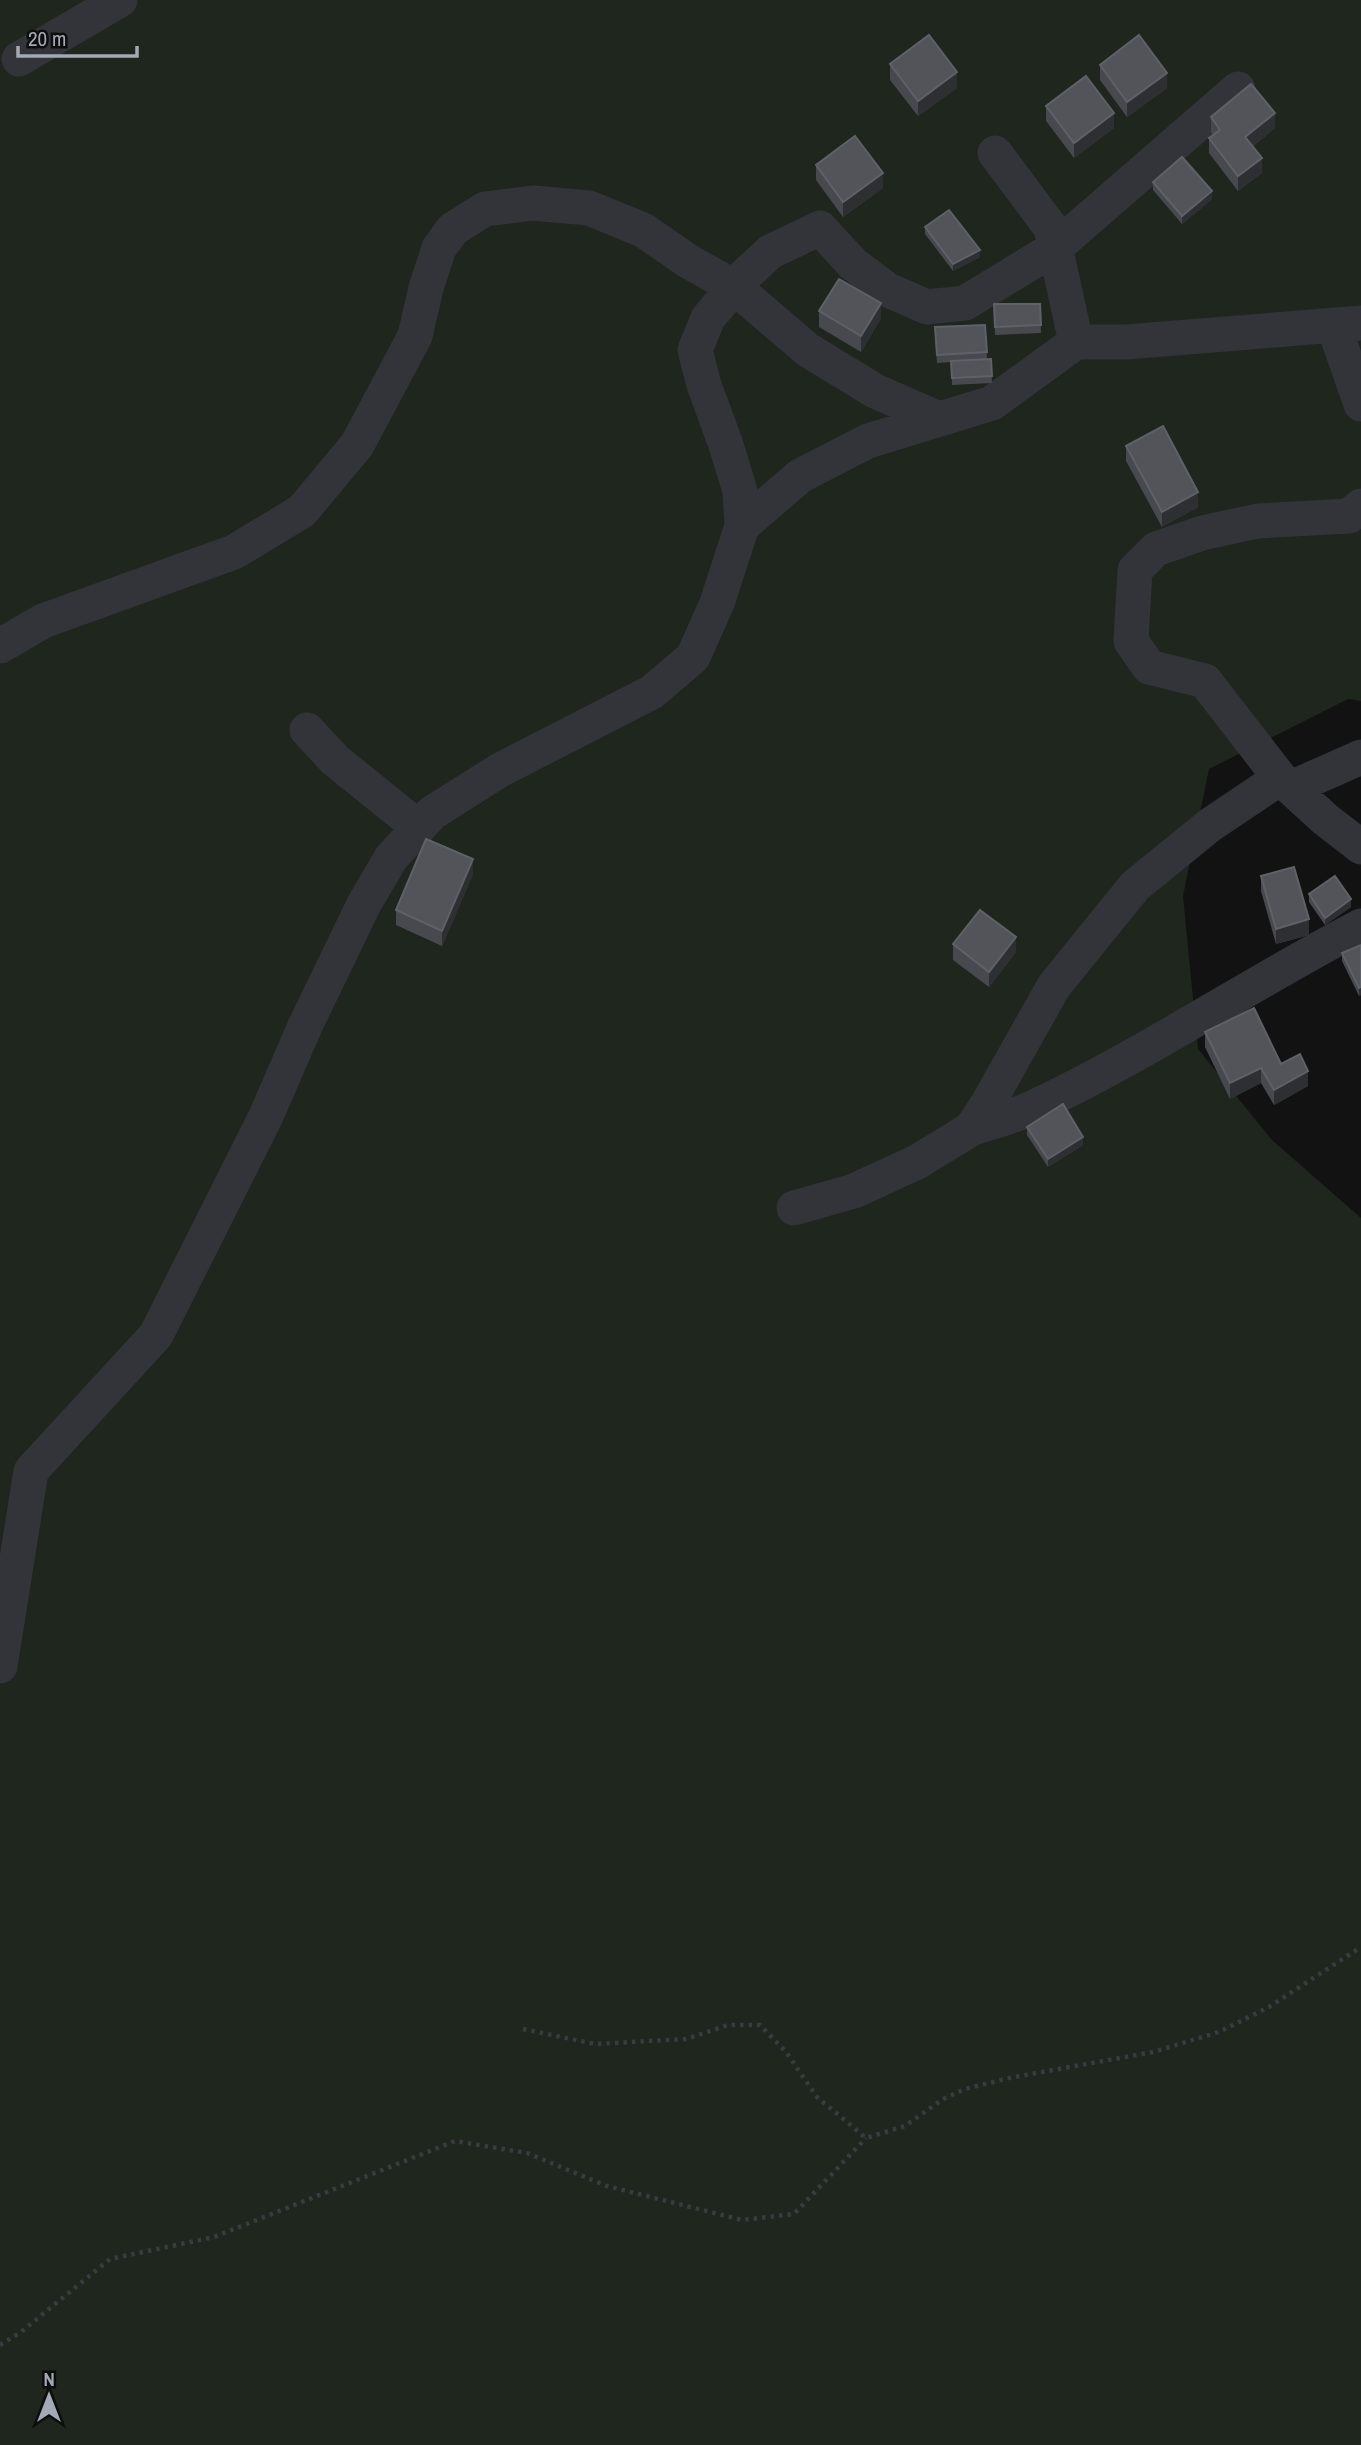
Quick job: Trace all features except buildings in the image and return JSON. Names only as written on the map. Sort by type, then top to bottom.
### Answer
[{"type":"street","points":[[19,58],[121,0]]},
{"type":"street","points":[[0,1666],[32,1471],[156,1335],[266,1116],[305,1026],[365,904],[391,858],[432,813],[500,770],[652,692],[693,657],[717,603],[741,526],[740,491],[695,350],[708,318],[734,287],[770,252],[820,228],[853,264],[888,290],[927,307],[965,303],[1055,248],[1238,89]]},
{"type":"street","points":[[995,153],[1051,229],[1076,342]]},
{"type":"street","points":[[0,646],[43,621],[234,552],[302,511],[357,445],[415,337],[426,288],[439,248],[453,229],[485,209],[533,203],[589,208],[643,230],[688,261],[734,287],[808,350],[875,391],[939,419]]},
{"type":"street","points":[[741,526],[800,476],[868,441],[992,403],[1076,342],[1126,342],[1348,325],[1361,404]]},
{"type":"street","points":[[1361,506],[1349,516],[1258,521],[1202,533],[1156,549],[1135,570],[1131,641],[1149,667],[1205,681],[1286,783],[1361,847]]},
{"type":"street","points":[[307,730],[335,760],[418,827]]},
{"type":"street","points":[[971,1129],[1054,986],[1135,886],[1210,825],[1286,783],[1361,757]]},
{"type":"street","points":[[794,1208],[854,1191],[917,1162],[971,1129],[1029,1109],[1144,1050],[1293,962],[1361,926]]},
{"type":"path","points":[[0,2345],[21,2332],[110,2259],[214,2237],[455,2141],[527,2152],[607,2186],[742,2220],[794,2214],[866,2138],[905,2126],[943,2098],[965,2089],[1009,2078],[1153,2052],[1219,2032],[1269,2007],[1361,1947]]},
{"type":"path","points":[[523,2029],[595,2045],[686,2039],[729,2025],[760,2025],[786,2052],[817,2096],[866,2138]]},
{"type":"shaded area","points":[[0,0],[1361,0],[1361,701],[1348,699],[1209,769],[1183,896],[1198,1049],[1272,1140],[1361,1218],[1361,2445],[0,2445]]}]
